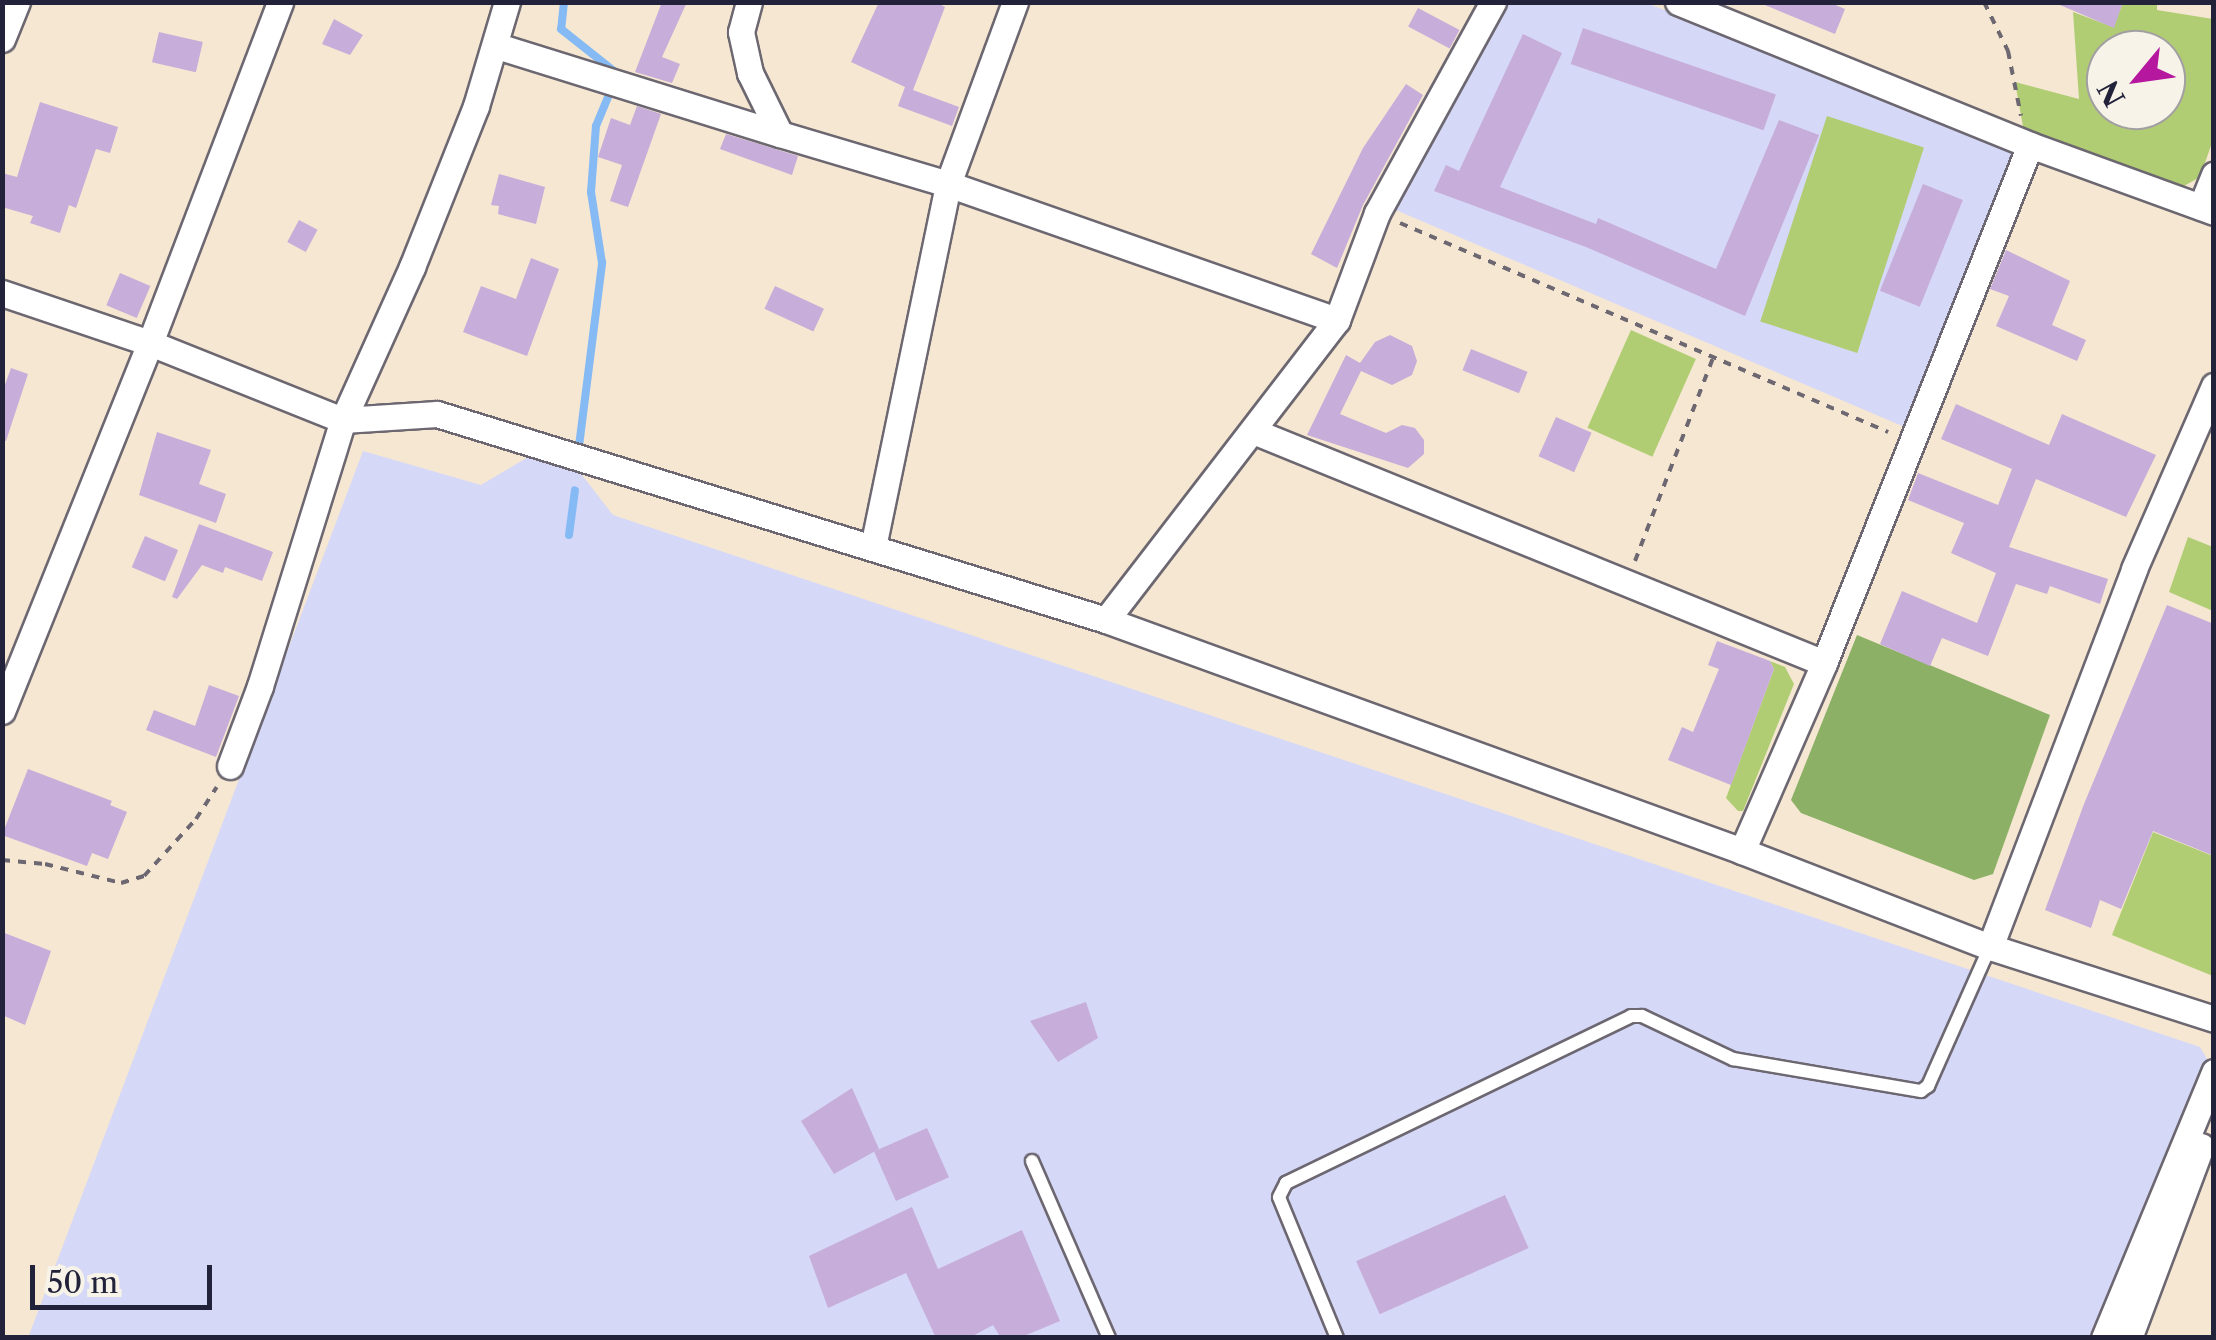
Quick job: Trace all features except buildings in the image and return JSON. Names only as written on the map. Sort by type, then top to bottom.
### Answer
[{"type":"street","points":[[2,39],[17,2]]},
{"type":"street","points":[[2,711],[150,344],[280,2]]},
{"type":"street","points":[[230,766],[260,686],[343,420],[412,267],[496,46],[506,2]]},
{"type":"street","points":[[750,2],[741,32],[750,73],[780,134]]},
{"type":"street","points":[[873,547],[948,184],[1015,2]]},
{"type":"street","points":[[1106,620],[1337,320],[1377,214],[1493,2]]},
{"type":"street","points":[[1678,2],[1748,14],[2030,145],[2207,210],[2214,174]]},
{"type":"street","points":[[496,46],[948,184],[1337,320]]},
{"type":"street","points":[[1742,851],[1824,663],[1909,441],[1916,434],[2030,145]]},
{"type":"street","points":[[2,294],[150,344],[343,420],[437,414],[1106,620],[1742,851],[1990,948],[2214,1019]]},
{"type":"street","points":[[1990,948],[2134,569],[2214,386]]},
{"type":"street","points":[[1252,431],[1824,663]]},
{"type":"street","points":[[2104,1338],[2214,1072]]},
{"type":"street","points":[[2128,1338],[2214,1113]]},
{"type":"lane","points":[[1337,1338],[1279,1197],[1286,1183],[1631,1016],[1642,1016],[1733,1058],[1921,1091],[1928,1086],[1990,948]]},
{"type":"lane","points":[[1032,1161],[1110,1338]]},
{"type":"path","points":[[1984,2],[2008,52],[2030,145]]},
{"type":"path","points":[[1377,214],[1909,441]]},
{"type":"path","points":[[1626,583],[1714,355]]},
{"type":"path","points":[[2,860],[45,864],[121,883],[144,876],[196,819],[230,766]]},
{"type":"shaded area","points":[[1496,3],[1646,3],[2027,145],[1914,431],[1391,208]]},
{"type":"shaded area","points":[[363,451],[481,485],[533,454],[575,466],[613,515],[2200,1047],[2213,1069],[2114,1337],[28,1338]]},
{"type":"green space","points":[[2123,3],[2157,3],[2157,10],[2213,19],[2213,140],[2200,177],[2184,186],[2024,132],[2015,82],[2079,99],[2073,12],[2113,27]]},
{"type":"green space","points":[[1827,116],[1924,148],[1857,353],[1760,321]]},
{"type":"green space","points":[[1631,330],[1696,359],[1652,457],[1587,428]]},
{"type":"green space","points":[[2188,537],[2213,547],[2213,611],[2169,592]]},
{"type":"green space","points":[[1857,635],[2050,715],[1993,874],[1974,880],[1801,813],[1791,800]]},
{"type":"green space","points":[[1770,661],[1785,667],[1794,684],[1743,811],[1738,811],[1726,798],[1774,669]]},
{"type":"green space","points":[[2153,832],[2213,856],[2213,976],[2112,935]]},
{"type":"waterway","points":[[564,2],[561,29],[615,72]]},
{"type":"waterway","points":[[578,454],[602,263],[591,192],[596,126],[613,85]]},
{"type":"waterway","points":[[569,535],[575,490]]}]
